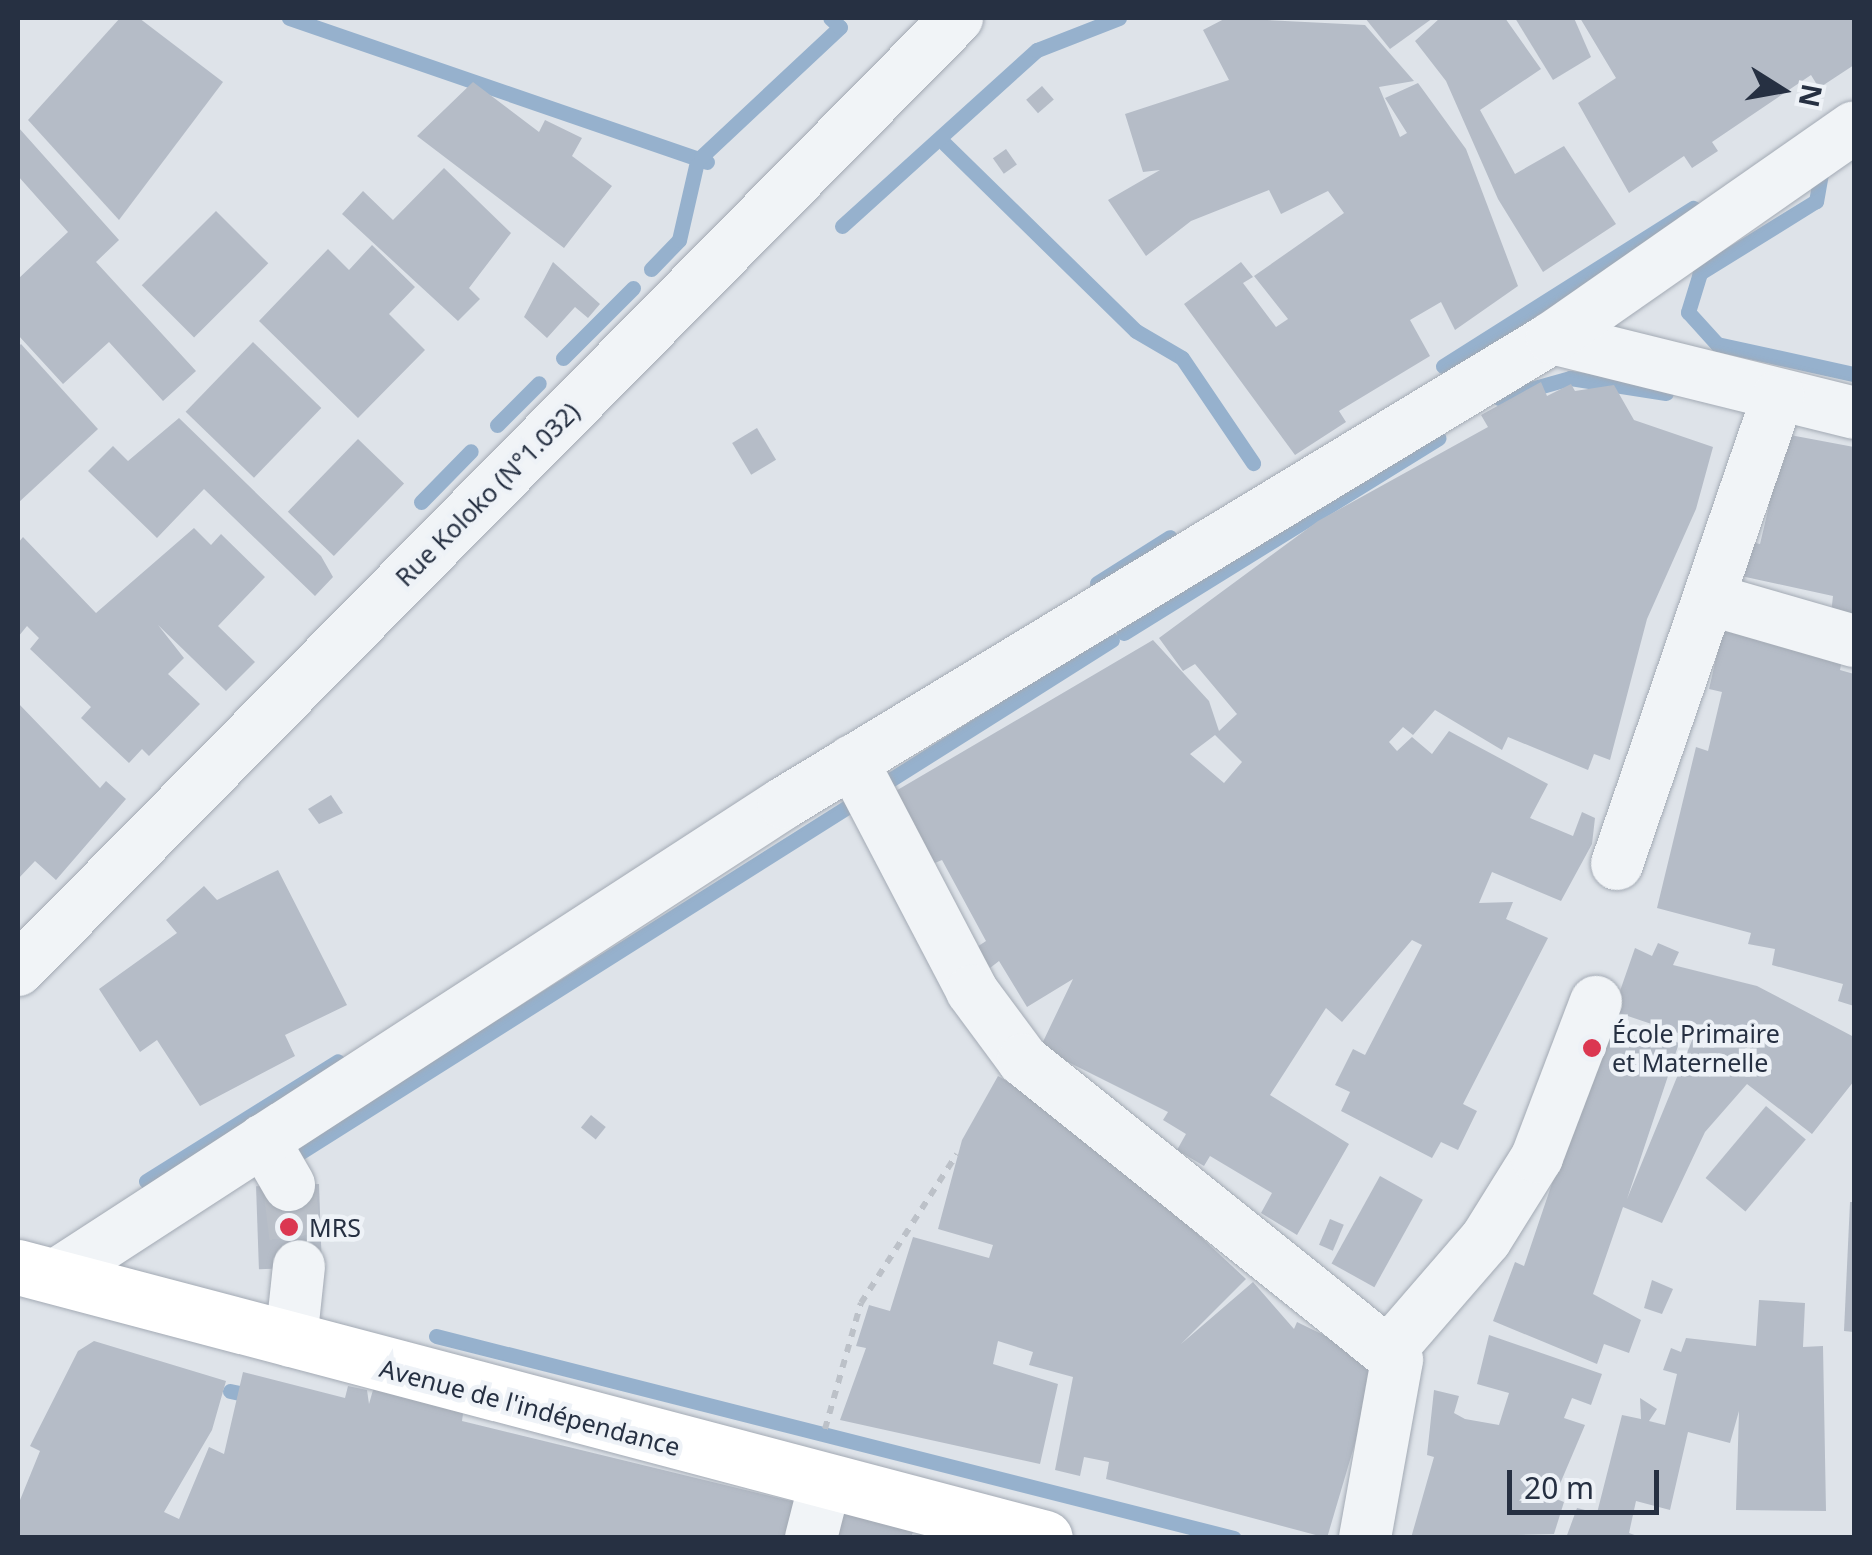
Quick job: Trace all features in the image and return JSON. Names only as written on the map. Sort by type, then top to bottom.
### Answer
[{"type":"main road","name":"Avenue de l'indépendance","points":[[35,1272],[291,1341],[814,1502],[1045,1538]]},
{"type":"street","name":"Rue Koloko (N°1.032)","points":[[18,970],[931,26]]},
{"type":"street","points":[[35,1272],[263,1140],[852,761],[1552,338],[1854,127]]},
{"type":"street","points":[[1552,338],[1854,413]]},
{"type":"street","points":[[1618,864],[1712,600],[1778,396]]},
{"type":"street","points":[[1712,600],[1854,641]]},
{"type":"street","points":[[852,761],[972,991],[1023,1060],[1389,1351],[1397,1386],[1365,1538]]},
{"type":"street","points":[[1389,1351],[1486,1240],[1536,1157],[1596,1002]]},
{"type":"street","points":[[263,1140],[288,1185]]},
{"type":"street","points":[[291,1341],[299,1266]]},
{"type":"path","points":[[814,1502],[861,1303],[957,1154]]},
{"type":"building","points":[[120,18],[139,18],[223,82],[119,220],[28,120]]},
{"type":"building","points":[[1226,18],[1365,25],[1414,81],[1379,87],[1400,137],[1407,133],[1385,98],[1418,83],[1466,149],[1518,286],[1455,330],[1441,302],[1410,320],[1430,356],[1339,411],[1346,422],[1295,455],[1184,304],[1241,262],[1253,277],[1243,283],[1276,327],[1288,319],[1254,276],[1344,213],[1328,191],[1281,214],[1269,190],[1191,221],[1146,256],[1108,200],[1160,170],[1143,172],[1125,114],[1229,80],[1203,30]]},
{"type":"building","points":[[1365,18],[1433,18],[1390,49]]},
{"type":"building","points":[[1440,18],[1505,18],[1541,69],[1480,110],[1515,174],[1564,146],[1616,224],[1543,272],[1498,199],[1446,81],[1415,41]]},
{"type":"building","points":[[1515,18],[1574,18],[1591,57],[1553,80]]},
{"type":"building","points":[[1580,18],[1854,18],[1854,65],[1819,88],[1811,75],[1712,142],[1718,151],[1692,168],[1684,156],[1629,193],[1578,103],[1616,78]]},
{"type":"building","points":[[473,82],[539,132],[545,120],[582,138],[572,156],[612,186],[564,248],[417,136]]},
{"type":"building","points":[[1042,86],[1054,100],[1038,113],[1026,100]]},
{"type":"building","points":[[18,127],[119,240],[96,262],[196,371],[163,401],[109,342],[63,384],[18,335],[18,279],[68,232],[18,176]]},
{"type":"building","points":[[1006,149],[1017,165],[1004,174],[993,158]]},
{"type":"building","points":[[444,168],[511,233],[469,288],[480,299],[458,321],[342,214],[363,191],[393,220]]},
{"type":"building","points":[[216,211],[268,263],[194,338],[142,285]]},
{"type":"building","points":[[372,245],[415,287],[389,314],[425,350],[358,418],[259,321],[328,249],[349,270]]},
{"type":"building","points":[[553,262],[600,304],[588,318],[575,307],[547,338],[524,317]]},
{"type":"building","points":[[253,342],[321,408],[254,478],[186,412]]},
{"type":"building","points":[[21,344],[98,429],[18,503],[18,347]]},
{"type":"building","points":[[1541,382],[1547,396],[1571,384],[1575,391],[1614,385],[1634,420],[1713,447],[1696,509],[1647,619],[1610,760],[1594,754],[1588,770],[1508,737],[1502,750],[1435,710],[1413,735],[1403,727],[1389,742],[1397,751],[1412,737],[1432,754],[1449,731],[1548,784],[1530,818],[1573,836],[1582,812],[1595,818],[1592,844],[1561,901],[1492,872],[1479,903],[1513,902],[1506,919],[1548,938],[1463,1104],[1477,1111],[1458,1150],[1441,1142],[1432,1158],[1341,1111],[1350,1092],[1335,1085],[1353,1049],[1365,1055],[1422,945],[1412,940],[1342,1022],[1326,1008],[1270,1095],[1349,1144],[1297,1235],[1261,1213],[1272,1193],[1210,1156],[1204,1166],[1177,1150],[1186,1134],[1163,1120],[1168,1112],[1040,1048],[1073,979],[1027,1007],[999,961],[990,968],[977,947],[986,941],[942,860],[930,865],[894,792],[1153,640],[1209,701],[1219,731],[1237,714],[1195,664],[1183,671],[1159,638],[1318,521],[1488,427],[1481,415]],"holes":[[[1215,735],[1242,762],[1224,783],[1190,754]]]},
{"type":"building","points":[[179,418],[321,556],[333,577],[315,596],[204,489],[157,538],[88,471],[113,446],[128,461]]},
{"type":"building","points":[[757,428],[776,460],[751,475],[732,443]]},
{"type":"building","points":[[1790,435],[1854,447],[1854,619],[1831,614],[1833,596],[1741,576],[1746,541],[1760,544],[1769,506],[1754,500],[1768,459],[1783,464]]},
{"type":"building","points":[[358,439],[404,483],[334,556],[288,512]]},
{"type":"building","points":[[194,528],[211,545],[221,534],[265,577],[218,626],[255,662],[226,691],[158,625],[184,658],[168,674],[200,704],[149,756],[142,749],[129,763],[81,718],[91,707],[30,649],[39,638],[27,626],[18,637],[18,543],[23,537],[96,613]]},
{"type":"building","points":[[1725,619],[1842,660],[1840,670],[1854,674],[1854,1006],[1838,1001],[1843,984],[1772,965],[1775,949],[1748,944],[1751,933],[1657,908],[1696,747],[1708,751],[1722,692],[1709,689]]},
{"type":"building","points":[[18,703],[100,788],[106,781],[126,799],[56,880],[35,861],[18,879]]},
{"type":"building","points":[[331,795],[343,813],[319,824],[308,809]]},
{"type":"building","points":[[278,870],[347,1005],[285,1035],[295,1056],[200,1106],[157,1040],[140,1052],[99,989],[177,933],[166,920],[204,886],[217,900]]},
{"type":"building","points":[[1658,943],[1679,952],[1673,965],[1757,986],[1854,1037],[1854,1081],[1812,1134],[1747,1084],[1705,1132],[1662,1223],[1623,1207],[1593,1294],[1641,1320],[1629,1353],[1604,1344],[1597,1364],[1493,1321],[1515,1262],[1524,1266],[1608,1018],[1679,1043],[1627,1199],[1693,1038],[1613,1011],[1635,948],[1652,956]]},
{"type":"building","points":[[998,1076],[1073,1118],[1246,1279],[1181,1344],[1253,1282],[1294,1329],[1297,1322],[1379,1362],[1327,1538],[1106,1479],[1109,1462],[1084,1457],[1080,1476],[1055,1470],[1073,1377],[1029,1365],[1033,1352],[998,1341],[993,1364],[1058,1384],[1040,1464],[840,1420],[866,1348],[856,1346],[869,1305],[890,1311],[913,1237],[989,1258],[993,1245],[938,1229],[962,1140]]},
{"type":"building","points":[[1766,1106],[1806,1139],[1745,1211],[1706,1178]]},
{"type":"building","points":[[591,1115],[606,1127],[596,1139],[581,1127]]},
{"type":"building","points":[[1380,1176],[1423,1200],[1374,1287],[1332,1263]]},
{"type":"building","name":"MRS","points":[[319,1184],[322,1267],[259,1269],[256,1186]]},
{"type":"building","points":[[1850,1202],[1854,1202],[1854,1332],[1844,1331]]},
{"type":"building","points":[[1330,1219],[1344,1225],[1333,1251],[1319,1245]]},
{"type":"building","points":[[1652,1280],[1673,1289],[1662,1314],[1644,1308]]},
{"type":"building","points":[[1759,1300],[1805,1303],[1803,1347],[1823,1346],[1826,1511],[1736,1510],[1739,1411],[1730,1443],[1688,1432],[1670,1510],[1636,1501],[1629,1533],[1643,1538],[1566,1538],[1577,1508],[1597,1513],[1622,1415],[1641,1419],[1640,1398],[1657,1409],[1649,1421],[1665,1425],[1677,1374],[1663,1370],[1671,1348],[1681,1352],[1686,1338],[1756,1346]]},
{"type":"building","points":[[1489,1335],[1602,1374],[1591,1405],[1572,1398],[1564,1418],[1585,1425],[1554,1498],[1564,1502],[1554,1534],[1411,1538],[1434,1457],[1427,1455],[1434,1390],[1459,1396],[1454,1413],[1465,1419],[1499,1425],[1509,1393],[1477,1384]]},
{"type":"building","points":[[94,1341],[226,1381],[212,1430],[164,1512],[179,1519],[209,1447],[224,1454],[243,1372],[345,1398],[348,1386],[367,1390],[369,1404],[375,1383],[464,1407],[462,1421],[811,1506],[802,1538],[18,1538],[18,1505],[40,1451],[30,1446],[78,1351]]},
{"type":"building","points":[[832,1508],[915,1525],[911,1538],[826,1538]]},
{"type":"waterway","points":[[289,18],[707,162]]},
{"type":"waterway","points":[[701,157],[840,27],[830,18]]},
{"type":"waterway","points":[[842,226],[1037,50],[1119,18]]},
{"type":"waterway","points":[[945,144],[1136,331],[1182,358],[1253,463]]},
{"type":"waterway","points":[[1823,162],[1816,201],[1700,273],[1688,312],[1717,344],[1854,374]]},
{"type":"waterway","points":[[651,269],[679,240],[696,166]]},
{"type":"waterway","points":[[1443,366],[1693,208]]},
{"type":"waterway","points":[[563,358],[633,288]]},
{"type":"waterway","points":[[1499,398],[1570,378],[1666,393]]},
{"type":"waterway","points":[[497,425],[539,383]]},
{"type":"waterway","points":[[1124,633],[1438,438]]},
{"type":"waterway","points":[[421,502],[471,451]]},
{"type":"waterway","points":[[1097,583],[1170,537]]},
{"type":"waterway","points":[[301,1152],[1112,640]]},
{"type":"waterway","points":[[146,1181],[338,1061]]},
{"type":"waterway","points":[[436,1336],[1234,1538]]},
{"type":"waterway","points":[[230,1391],[258,1397]]},
{"type":"tunnel","points":[[289,1185],[299,1266]]},
{"type":"place","name":"École Primaire et Maternelle","points":[[1592,1048]]},
{"type":"place","name":"MRS","points":[[289,1227]]}]
